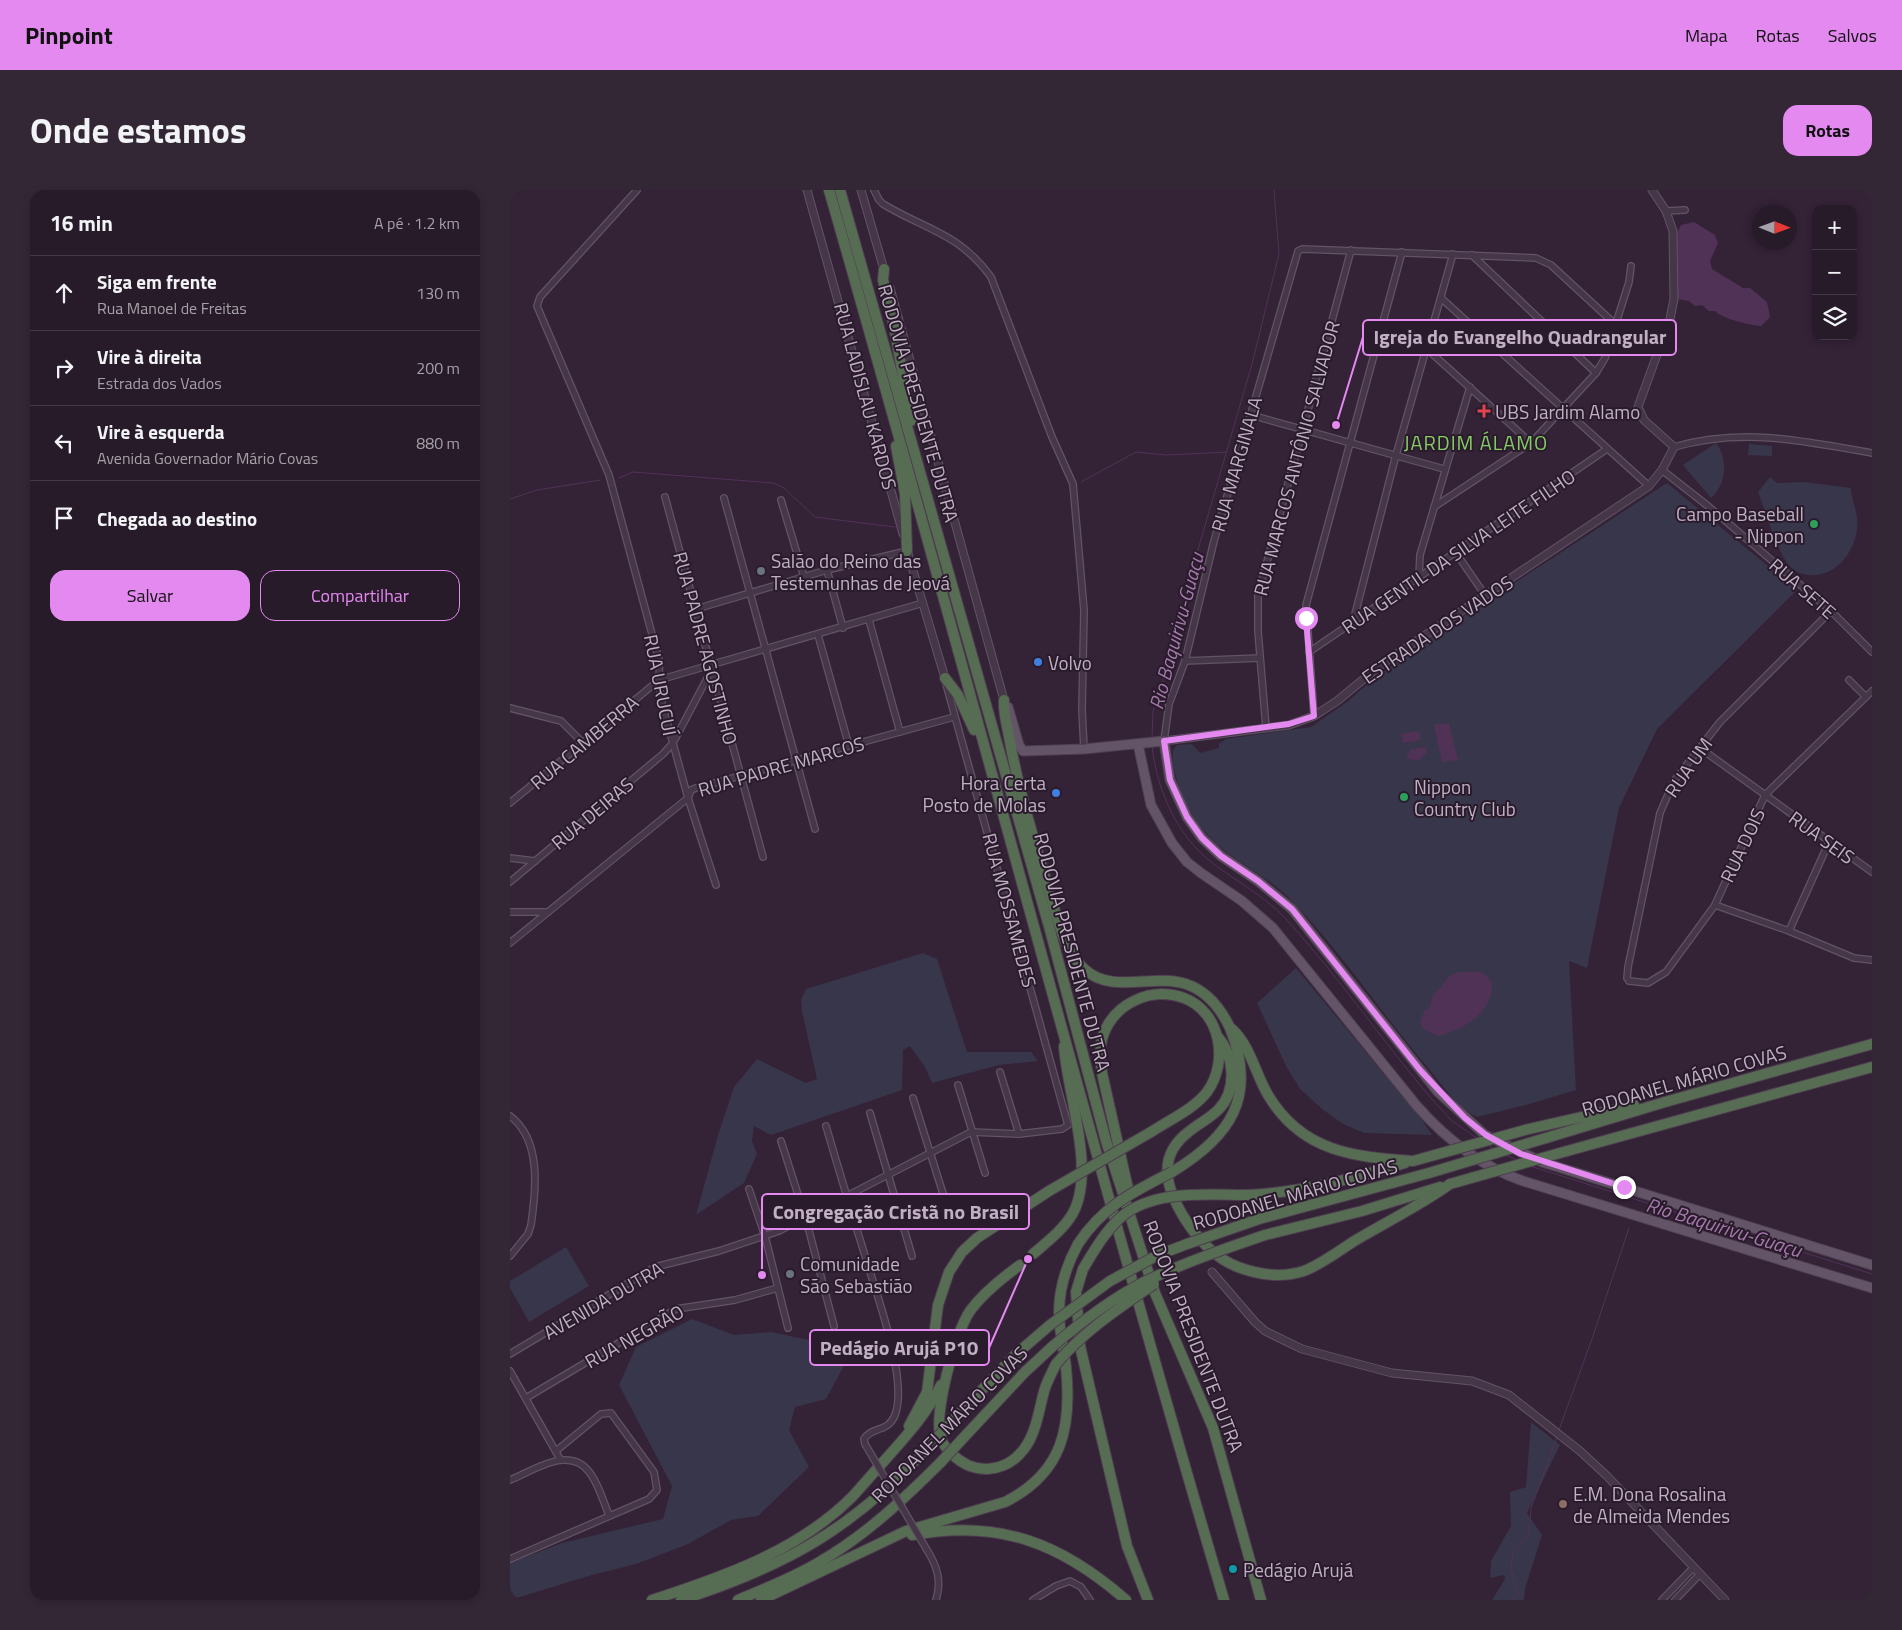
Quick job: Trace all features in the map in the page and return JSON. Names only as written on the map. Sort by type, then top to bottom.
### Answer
[{"type":"highway","name":"RODOVIA PRESIDENTE DUTRA","points":[[829,190],[1224,1600]]},
{"type":"highway","name":"RODOVIA PRESIDENTE DUTRA","points":[[840,190],[1050,930],[1106,1140],[1155,1293],[1213,1428],[1262,1600]]},
{"type":"highway","points":[[884,269],[883,280],[908,399],[913,447]]},
{"type":"highway","points":[[892,410],[905,494],[907,551]]},
{"type":"highway","points":[[945,678],[958,695],[969,716],[985,767],[994,779]]},
{"type":"highway","points":[[761,1600],[906,1531],[1005,1502],[1020,1495],[1036,1482],[1050,1465],[1066,1428],[1068,1409],[1059,1313],[1060,1295],[1067,1266],[1078,1244],[1095,1220],[1109,1207],[1198,1156],[1219,1137],[1232,1115],[1239,1095],[1240,1066],[1229,1026],[1219,1008],[1208,997],[1187,984],[1162,980],[1125,983],[1107,981],[1084,969],[1066,944],[1034,842],[1012,756],[1004,700]]},
{"type":"highway","points":[[1142,1253],[1100,1058],[1106,1030],[1119,1010],[1128,1004],[1151,995],[1183,998],[1202,1010],[1224,1045],[1232,1065],[1228,1092],[1220,1108],[1190,1130],[1172,1150],[1166,1171],[1171,1191],[1187,1221],[1207,1246],[1230,1264],[1266,1275],[1286,1274],[1305,1270],[1398,1215],[1427,1201],[1450,1184]]},
{"type":"highway","points":[[1033,1254],[1066,1223],[1073,1213],[1080,1190],[1079,1144],[1065,1061],[1062,1025]]},
{"type":"highway","points":[[1229,1026],[1244,1040],[1272,1100],[1285,1117],[1309,1138],[1343,1153],[1363,1157],[1413,1161]]},
{"type":"highway","points":[[895,1448],[926,1392],[938,1305],[953,1267],[962,1252],[977,1238],[1049,1191],[1151,1132],[1190,1107],[1207,1092],[1219,1062],[1218,1037]]},
{"type":"highway","name":"RODOANEL MÁRIO COVAS","points":[[681,1600],[755,1574],[837,1530],[868,1506],[908,1469],[1014,1356],[1080,1301],[1140,1263],[1215,1232],[1259,1218],[1430,1173],[1665,1102],[1872,1044]]},
{"type":"highway","name":"RODOANEL MÁRIO COVAS","points":[[738,1600],[821,1561],[848,1543],[908,1495],[1004,1393],[1053,1346],[1101,1309],[1143,1283],[1197,1259],[1266,1235],[1362,1211],[1566,1151],[1872,1067]]},
{"type":"highway","points":[[1148,1600],[1127,1546],[1080,1346],[1076,1292],[1083,1269],[1111,1227],[1125,1214],[1171,1197],[1248,1195],[1298,1191],[1340,1182],[1525,1130],[1638,1104],[1665,1102]]},
{"type":"highway","points":[[652,1600],[732,1572],[767,1556],[808,1532],[851,1497],[930,1408],[948,1370],[968,1314],[992,1288],[1020,1265]]},
{"type":"highway","points":[[948,1370],[939,1412],[941,1440],[947,1450],[963,1463],[985,1470],[1004,1466],[1015,1459],[1025,1448],[1036,1424],[1046,1385],[1056,1364],[1073,1344],[1092,1328],[1157,1282],[1166,1273]]},
{"type":"highway","points":[[875,1545],[907,1536],[954,1529],[983,1530],[1014,1535],[1055,1550],[1082,1565],[1106,1582],[1126,1600]]},
{"type":"main road","points":[[1004,700],[1019,745],[1023,751],[1084,749],[1160,742],[1170,780],[1187,817],[1202,838],[1221,856],[1258,881],[1292,909],[1438,1092],[1486,1135],[1521,1154],[1548,1164],[1872,1265]]},
{"type":"main road","points":[[1141,744],[1151,805],[1172,843],[1188,862],[1201,873],[1242,901],[1273,928],[1416,1106],[1462,1150],[1492,1168],[1523,1181],[1872,1288]]},
{"type":"street","name":"RUA URUCUÍ","points":[[637,190],[538,303],[538,310],[602,457],[611,483],[659,660],[660,696],[688,798],[716,884]]},
{"type":"street","name":"RUA LADISLAU KARDOS","points":[[808,190],[923,603]]},
{"type":"street","points":[[861,190],[1004,700]]},
{"type":"street","points":[[874,190],[883,204],[942,233],[965,248],[979,260],[991,277],[1052,437],[1070,474],[1076,500],[1084,610],[1082,710],[1084,749]]},
{"type":"street","points":[[1652,190],[1671,221],[1674,239],[1674,299],[1670,319],[1638,407],[1644,420],[1674,447],[1700,440],[1732,436],[1789,439],[1872,453]]},
{"type":"street","points":[[1666,211],[1685,210]]},
{"type":"street","name":"RUA MARGINALA","points":[[1160,742],[1169,704],[1185,661],[1214,541],[1296,253],[1302,249],[1351,250]]},
{"type":"street","points":[[1351,250],[1536,258],[1544,260],[1616,325]]},
{"type":"street","name":"RUA MARCOS ANTÔNIO SALVADOR","points":[[1266,728],[1260,658],[1258,594],[1351,250]]},
{"type":"street","points":[[1314,716],[1306,605],[1402,252]]},
{"type":"street","points":[[1353,622],[1360,588],[1396,455],[1453,254]]},
{"type":"street","points":[[1472,255],[1596,372]]},
{"type":"street","points":[[1434,506],[1531,442],[1564,410],[1596,372],[1605,358],[1616,325],[1629,282],[1631,266]]},
{"type":"street","points":[[1442,298],[1649,486]]},
{"type":"street","points":[[1427,349],[1531,442]]},
{"type":"street","points":[[1419,578],[1420,555],[1444,469],[1470,387]]},
{"type":"street","points":[[1251,415],[1304,428],[1444,469]]},
{"type":"street","name":"ESTRADA DOS VADOS","points":[[1160,742],[1266,728],[1289,724],[1314,716],[1382,664],[1649,486],[1662,470],[1674,447]]},
{"type":"street","name":"RUA GENTIL DA SILVA LEITE FILHO","points":[[1309,652],[1607,449]]},
{"type":"street","name":"RUA SETE","points":[[1662,470],[1708,506],[1831,611],[1872,652]]},
{"type":"street","name":"RUA PADRE AGOSTINHO","points":[[665,497],[763,858]]},
{"type":"street","points":[[724,498],[795,762],[815,829]]},
{"type":"street","points":[[781,500],[804,577]]},
{"type":"street","points":[[696,608],[827,570],[907,551]]},
{"type":"street","points":[[1456,553],[1485,595]]},
{"type":"street","points":[[827,570],[843,628]]},
{"type":"street","points":[[659,680],[712,667],[765,648],[843,628],[923,603]]},
{"type":"street","name":"RUA MOSSAMEDES","points":[[923,603],[1068,1122],[1066,1128],[1062,1129]]},
{"type":"street","name":"RUA UM","points":[[1628,968],[1664,799],[1674,782],[1720,722],[1831,611]]},
{"type":"street","points":[[869,620],[900,732]]},
{"type":"street","points":[[818,635],[849,746]]},
{"type":"street","points":[[1185,661],[1260,658]]},
{"type":"street","name":"RUA DEIRAS","points":[[510,882],[663,754],[673,743],[712,667]]},
{"type":"street","name":"RUA CAMBERRA","points":[[510,803],[659,680]]},
{"type":"street","points":[[1849,680],[1866,697]]},
{"type":"street","name":"RUA DOIS","points":[[1628,968],[1627,978],[1632,982],[1648,983],[1661,977],[1687,946],[1715,905],[1765,795],[1872,692]]},
{"type":"street","points":[[510,708],[561,721],[583,743]]},
{"type":"street","name":"RUA PADRE MARCOS","points":[[510,943],[688,798],[691,790],[954,717]]},
{"type":"street","name":"RUA SEIS","points":[[1700,748],[1872,872]]},
{"type":"street","points":[[1789,931],[1829,842]]},
{"type":"street","points":[[510,858],[535,861]]},
{"type":"street","points":[[1715,905],[1789,931],[1854,958],[1872,960]]},
{"type":"street","points":[[510,912],[548,912]]},
{"type":"street","points":[[1000,1072],[1019,1134]]},
{"type":"street","points":[[958,1085],[985,1173]]},
{"type":"street","points":[[913,1098],[951,1219]]},
{"type":"street","points":[[870,1112],[912,1256]]},
{"type":"street","points":[[510,1116],[518,1123],[527,1137],[534,1170],[528,1234],[510,1256]]},
{"type":"street","points":[[826,1126],[887,1330],[898,1384],[899,1401],[893,1420],[885,1428],[866,1434],[865,1444],[934,1561],[939,1575],[940,1587],[936,1600]]},
{"type":"street","name":"AVENIDA DUTRA","points":[[510,1354],[655,1267],[719,1251],[765,1236],[805,1218],[971,1132],[1019,1134],[1062,1129]]},
{"type":"street","points":[[781,1141],[805,1218],[834,1326]]},
{"type":"street","points":[[749,1189],[765,1236],[788,1328]]},
{"type":"street","points":[[1212,1272],[1255,1322],[1284,1342],[1323,1356],[1392,1374],[1472,1381],[1509,1396],[1562,1437],[1607,1476],[1725,1600]]},
{"type":"street","name":"RUA NEGRÃO","points":[[526,1398],[676,1309],[735,1300],[778,1288]]},
{"type":"street","points":[[510,1371],[560,1460]]},
{"type":"street","points":[[510,1560],[649,1499],[656,1490],[657,1484],[654,1472],[615,1415],[608,1412],[601,1414],[556,1451]]},
{"type":"street","points":[[510,1471],[512,1479],[560,1460],[579,1463],[590,1472],[609,1515]]},
{"type":"street","points":[[1662,1600],[1693,1568]]},
{"type":"street","points":[[1675,1600],[1700,1574]]},
{"type":"street","points":[[1033,1600],[1064,1582],[1075,1583],[1090,1600]]},
{"type":"shaded area","points":[[1694,222],[1715,235],[1718,243],[1710,261],[1712,269],[1743,288],[1750,288],[1767,302],[1770,317],[1761,326],[1730,319],[1715,311],[1709,311],[1702,305],[1695,306],[1689,301],[1677,299],[1677,233],[1681,225]]},
{"type":"shaded area","points":[[1716,443],[1723,457],[1724,472],[1720,486],[1711,498],[1683,465]]},
{"type":"shaded area","points":[[1749,444],[1772,446],[1772,456],[1748,455]]},
{"type":"shaded area","name":"Campo Baseball - Nippon","points":[[1770,477],[1777,483],[1804,482],[1851,488],[1857,518],[1856,537],[1848,554],[1835,568],[1826,573],[1809,575],[1800,573],[1787,563],[1775,538],[1758,492]]},
{"type":"shaded area","name":"Nippon Country Club","points":[[1667,483],[1797,590],[1657,729],[1619,808],[1587,968],[1569,961],[1576,1090],[1477,1117],[1463,1108],[1445,1089],[1344,961],[1290,899],[1281,890],[1228,853],[1209,836],[1195,818],[1183,796],[1175,773],[1173,750],[1177,745],[1192,744],[1200,753],[1219,748],[1219,744],[1226,739],[1311,727],[1347,702],[1370,682],[1420,645]]},
{"type":"shaded area","points":[[1449,723],[1458,760],[1442,762],[1434,725]]},
{"type":"shaded area","points":[[1419,731],[1421,740],[1403,743],[1401,734]]},
{"type":"shaded area","points":[[1426,747],[1427,752],[1419,760],[1406,759],[1411,749]]},
{"type":"shaded area","points":[[923,953],[937,959],[967,1052],[1031,1052],[1038,1061],[999,1065],[932,1083],[925,1067],[910,1046],[903,1050],[902,1090],[771,1135],[754,1126],[752,1141],[757,1154],[744,1183],[696,1215],[718,1135],[734,1087],[757,1059],[806,1083],[817,1079],[802,1011],[801,1000],[806,989]]},
{"type":"shaded area","points":[[1296,968],[1420,1117],[1432,1135],[1364,1133],[1343,1124],[1322,1109],[1300,1089],[1286,1066],[1257,1003]]},
{"type":"shaded area","points":[[1461,972],[1482,972],[1492,982],[1491,993],[1488,1003],[1475,1018],[1458,1029],[1438,1036],[1423,1029],[1420,1022],[1425,1010],[1430,1008],[1433,994],[1450,976]]},
{"type":"shaded area","points":[[566,1247],[589,1286],[529,1322],[510,1288],[510,1281]]},
{"type":"shaded area","points":[[692,1319],[734,1335],[771,1332],[804,1339],[845,1342],[844,1366],[826,1399],[795,1407],[789,1430],[809,1467],[758,1516],[731,1520],[688,1544],[636,1564],[592,1575],[510,1600],[510,1563],[562,1543],[663,1519],[672,1486],[619,1385],[636,1347]]},
{"type":"shaded area","points":[[1531,1422],[1560,1445],[1527,1513],[1542,1535],[1525,1589],[1524,1600],[1492,1600],[1505,1579],[1504,1575],[1490,1578],[1491,1561],[1511,1526],[1510,1492],[1526,1487]]},
{"type":"waterway","name":"Rio Baquirivu-Guaçu","points":[[1152,739],[1153,711],[1180,628],[1195,560],[1252,364],[1279,254],[1274,190]]},
{"type":"waterway","points":[[1081,482],[1136,452],[1166,455],[1227,452]]},
{"type":"waterway","points":[[619,478],[633,472],[773,483],[784,488],[815,517],[895,527]]},
{"type":"waterway","points":[[510,499],[537,490],[600,480]]},
{"type":"waterway","name":"Rio Baquirivu-Guaçu","points":[[1152,745],[1158,776],[1168,806],[1194,846],[1215,865],[1257,894],[1286,919],[1324,963],[1430,1097],[1451,1120],[1478,1139]]},
{"type":"waterway","name":"Rio Baquirivu-Guaçu","points":[[1488,1145],[1495,1149]]},
{"type":"waterway","name":"Rio Baquirivu-Guaçu","points":[[1505,1155],[1517,1160]]},
{"type":"waterway","name":"Rio Baquirivu-Guaçu","points":[[1530,1166],[1872,1274]]},
{"type":"waterway","points":[[1559,1430],[1629,1228]]},
{"type":"waterway","points":[[1509,1600],[1518,1596],[1511,1569],[1513,1553],[1529,1535],[1531,1508],[1557,1437]]},
{"type":"place","name":"UBS Jardim Alamo","points":[[1484,411]]},
{"type":"place","name":"Igreja do Evangelho Quadrangular","points":[[1336,425]]},
{"type":"place","name":"Campo Baseball - Nippon","points":[[1814,524]]},
{"type":"place","name":"Salão do Reino das Testemunhas de Jeová","points":[[761,571]]},
{"type":"place","name":"Volvo","points":[[1038,662]]},
{"type":"place","name":"Hora Certa Posto de Molas","points":[[1056,793]]},
{"type":"place","name":"Nippon Country Club","points":[[1404,797]]},
{"type":"place","name":"Pedágio Arujá P10","points":[[1028,1259]]},
{"type":"place","name":"Comunidade São Sebastião","points":[[790,1274]]},
{"type":"place","name":"Congregação Cristã no Brasil","points":[[762,1275]]},
{"type":"place","name":"E.M. Dona Rosalina de Almeida Mendes","points":[[1563,1504]]},
{"type":"place","name":"Pedágio Arujá","points":[[1233,1569]]},
{"type":"district","name":"JARDIM ÁLAMO","points":[[1476,442]]},
{"type":"route","points":[[1306,618],[1314,716],[1289,724],[1164,741],[1165,758],[1170,780],[1187,817],[1202,838],[1221,856],[1258,881],[1292,909],[1438,1092],[1465,1118],[1486,1135],[1521,1154],[1555,1167],[1624,1187]]}]
